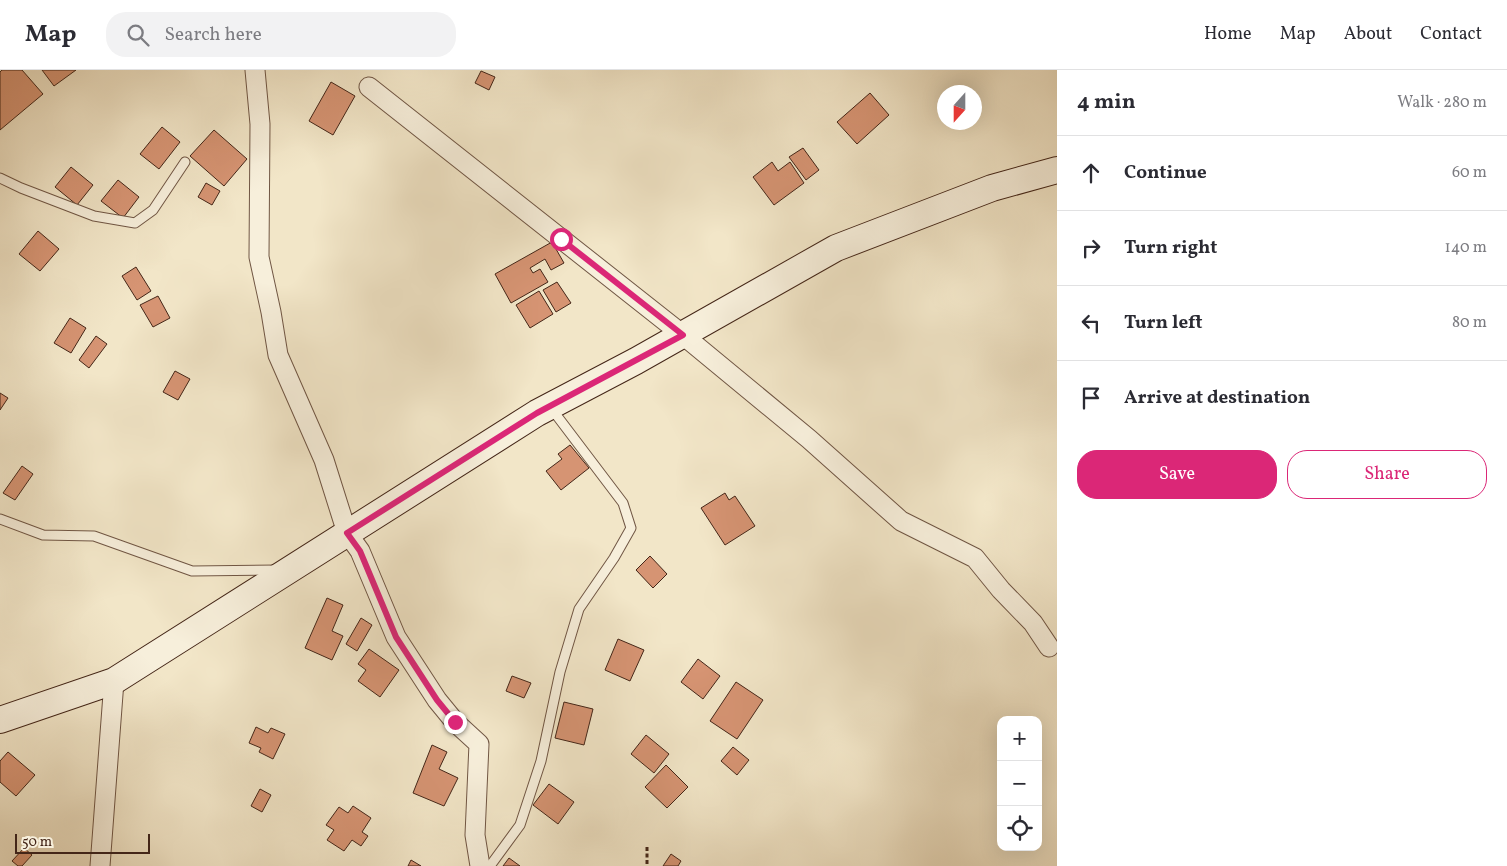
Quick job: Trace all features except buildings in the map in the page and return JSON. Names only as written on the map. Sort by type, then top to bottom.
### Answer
[{"type":"street","points":[[255,70],[260,124],[259,257],[272,312],[278,355],[324,460],[347,533],[360,551],[396,637],[437,700],[455,722],[478,744],[475,835],[480,866]]},
{"type":"street","points":[[369,87],[683,335],[809,439],[901,521],[975,558],[1001,590],[1032,623],[1049,647]]},
{"type":"street","points":[[0,720],[114,681],[537,413],[683,335],[836,248],[992,188],[1057,170]]},
{"type":"street","points":[[100,866],[114,681]]},
{"type":"lane","points":[[0,178],[94,216],[135,223],[153,210],[185,162]]},
{"type":"lane","points":[[490,866],[520,825],[541,761],[560,672],[579,608],[614,558],[631,528],[623,503],[550,406]]},
{"type":"lane","points":[[0,518],[43,535],[94,536],[192,571],[289,570]]},
{"type":"path","points":[[647,847],[647,866]]},
{"type":"route","points":[[455,722],[437,700],[396,637],[360,551],[347,533],[537,413],[683,335],[561,239]]}]
